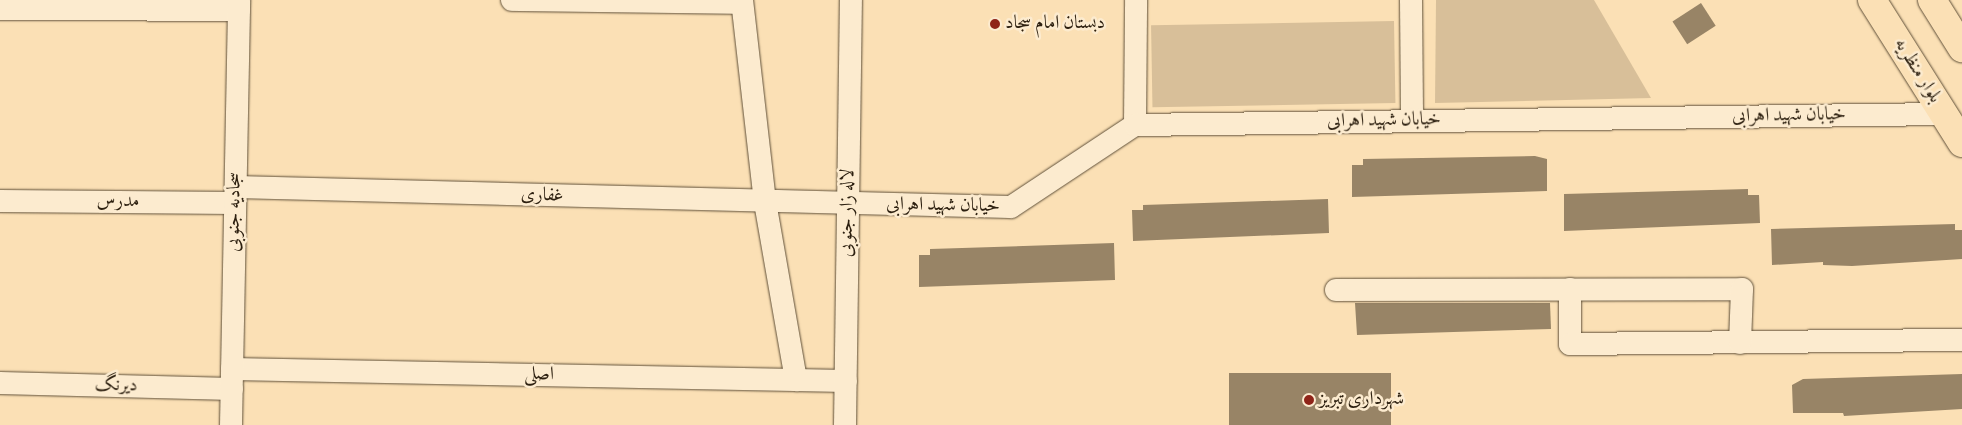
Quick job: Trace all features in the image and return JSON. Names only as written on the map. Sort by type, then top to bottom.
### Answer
[{"type":"main road","name":"بلوار منظریه","points":[[1872,0],[1962,143]]},
{"type":"main road","points":[[1932,0],[1962,48]]},
{"type":"street","points":[[512,0],[742,2],[765,202],[796,380]]},
{"type":"street","name":"لاله زار جنوبی","points":[[846,425],[851,0]]},
{"type":"street","points":[[1135,125],[1136,0]]},
{"type":"street","points":[[1411,0],[1412,121]]},
{"type":"street","points":[[0,10],[239,5]]},
{"type":"street","name":"سجادیه جنوبی","points":[[232,425],[239,5]]},
{"type":"street","name":"خیابان شهید اهرابی","points":[[848,204],[1011,207],[1135,125],[1944,114]]},
{"type":"street","name":"غفاری","points":[[236,195],[848,204]]},
{"type":"street","name":"مدرس","points":[[0,201],[236,195]]},
{"type":"street","points":[[1570,289],[1570,344],[1962,340]]},
{"type":"street","points":[[1336,290],[1742,289],[1740,343]]},
{"type":"street","name":"اصلی","points":[[232,379],[846,381]]},
{"type":"street","name":"دیرنگ","points":[[0,383],[232,379]]},
{"type":"shaded area","points":[[1436,0],[1594,0],[1651,98],[1435,103]]},
{"type":"shaded area","points":[[1394,21],[1395,103],[1152,107],[1151,25]]},
{"type":"building","points":[[1701,3],[1716,26],[1687,44],[1672,22]]},
{"type":"building","points":[[1535,156],[1547,159],[1547,191],[1352,197],[1352,165],[1363,165],[1363,159]]},
{"type":"building","points":[[1748,189],[1748,195],[1759,195],[1760,223],[1564,231],[1564,194]]},
{"type":"building","points":[[1328,199],[1329,233],[1133,241],[1132,210],[1143,210],[1143,205]]},
{"type":"building","points":[[1955,224],[1955,230],[1962,230],[1962,259],[1852,266],[1823,265],[1823,262],[1772,265],[1771,229]]},
{"type":"building","points":[[1114,243],[1115,280],[919,287],[919,255],[930,255],[930,249]]},
{"type":"building","points":[[1355,303],[1550,303],[1551,329],[1357,335]]},
{"type":"building","name":"شهرداری تبریز","points":[[1229,373],[1391,373],[1391,425],[1229,425]]},
{"type":"building","points":[[1962,374],[1962,409],[1844,416],[1843,413],[1793,413],[1792,385],[1803,379]]},
{"type":"place","name":"دبستان امام سجاد","points":[[995,24]]},
{"type":"place","name":"شهرداری تبریز","points":[[1309,400]]}]
